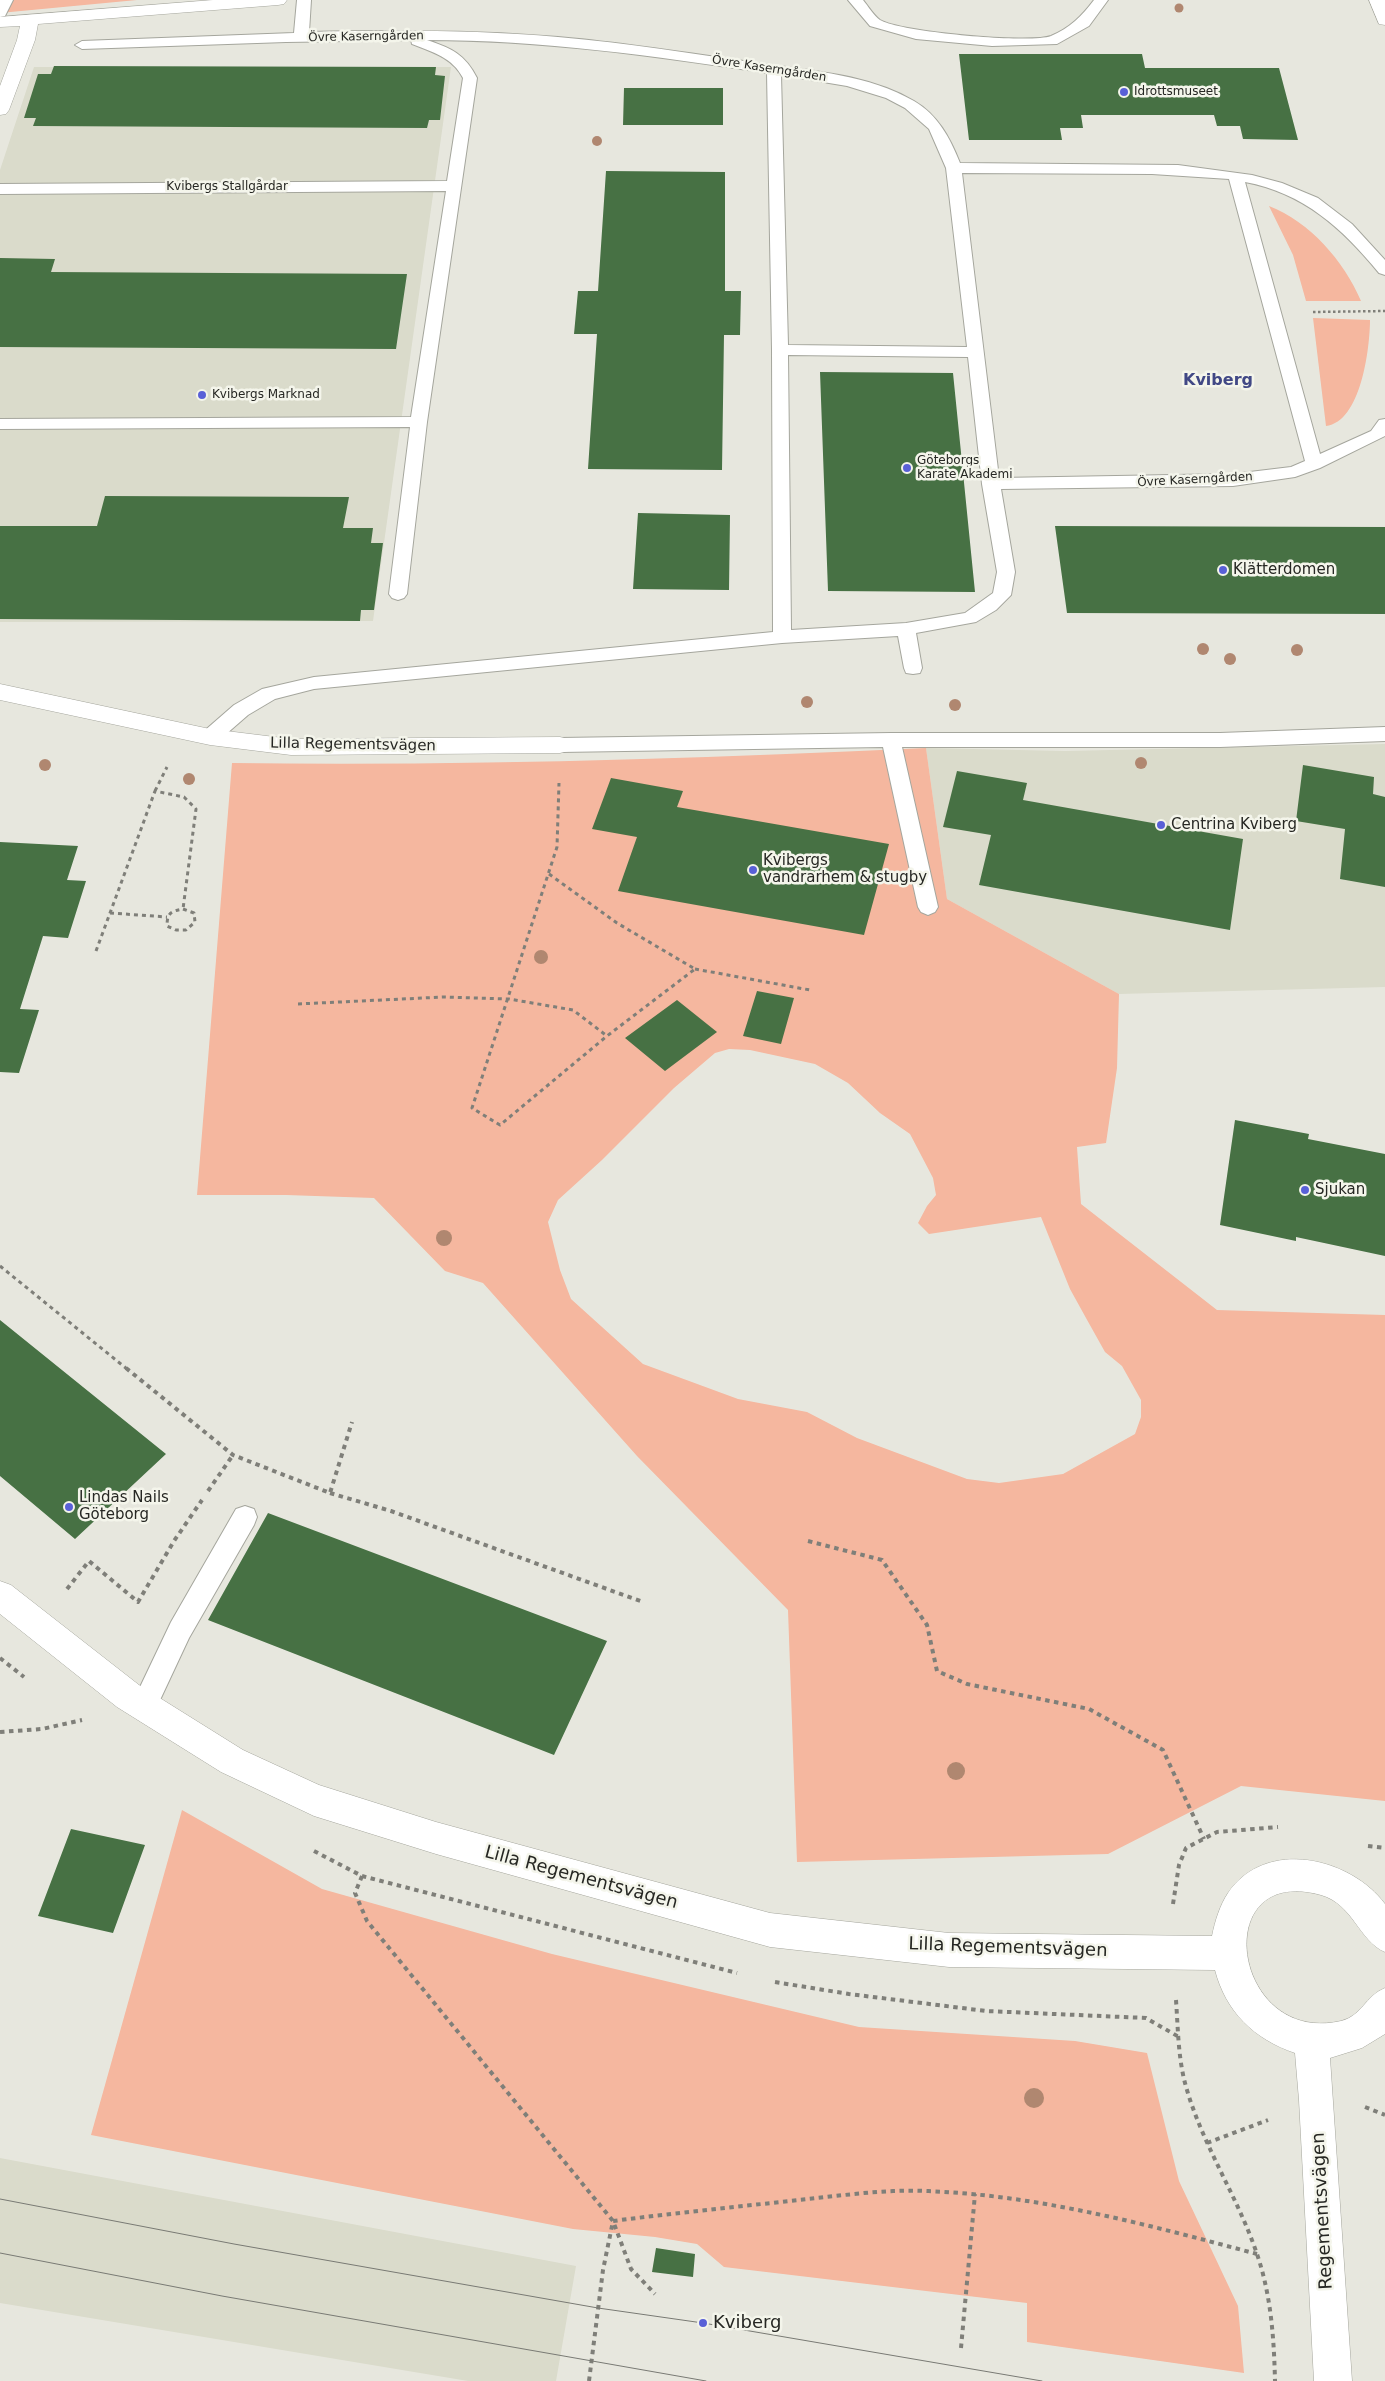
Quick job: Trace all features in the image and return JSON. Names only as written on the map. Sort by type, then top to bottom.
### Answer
[{"type":"street","points":[[0,22],[278,0]]},
{"type":"street","points":[[1378,0],[1385,20]]},
{"type":"street","points":[[0,110],[26,40],[30,20]]},
{"type":"street","name":"Lilla Regementsvägen","points":[[0,692],[210,737],[291,747],[560,745]]},
{"type":"street","name":"Lilla Regementsvägen","points":[[0,1594],[37,1626],[144,1706],[232,1761],[314,1800],[436,1838],[770,1930],[949,1950],[1228,1953]]},
{"type":"street","points":[[1385,1935],[1361,1900],[1343,1888],[1323,1879],[1310,1876],[1283,1876],[1259,1885],[1241,1903],[1230,1926],[1228,1953],[1235,1980],[1260,2015],[1284,2032],[1311,2040],[1326,2042],[1354,2035],[1366,2028],[1385,2005]]},
{"type":"street","name":"Regementsvägen","points":[[1311,2040],[1317,2100],[1333,2381]]},
{"type":"lane","points":[[0,13],[6,0]]},
{"type":"lane","points":[[301,38],[304,0]]},
{"type":"lane","points":[[855,0],[875,23],[916,35],[992,42],[1052,40],[1084,23],[1101,0]]},
{"type":"lane","points":[[398,594],[419,422],[470,78],[463,64],[439,49],[417,43],[416,36]]},
{"type":"lane","name":"Övre Kaserngården","points":[[82,45],[416,36],[490,37],[582,43],[665,52],[831,79],[900,99],[926,116],[942,140],[954,168],[991,484],[1006,572],[1002,595],[990,606],[970,618],[906,629],[782,637],[314,683],[269,694],[241,710],[210,737]]},
{"type":"lane","points":[[774,69],[780,350],[782,637]]},
{"type":"lane","points":[[954,168],[1180,169],[1236,176],[1265,182],[1302,195],[1334,216],[1367,247],[1385,270]]},
{"type":"lane","points":[[1236,176],[1314,464]]},
{"type":"lane","name":"Kvibergs Stallgårdar","points":[[0,189],[453,186]]},
{"type":"lane","points":[[780,350],[976,352]]},
{"type":"lane","points":[[0,424],[419,422]]},
{"type":"lane","name":"Övre Kaserngården","points":[[991,484],[1148,483],[1233,480],[1295,472],[1376,435],[1385,424]]},
{"type":"lane","points":[[906,629],[913,668]]},
{"type":"lane","points":[[560,745],[890,740],[1220,740],[1385,734]]},
{"type":"lane","points":[[890,740],[928,907]]},
{"type":"lane","points":[[144,1706],[180,1630],[244,1517]]},
{"type":"path","points":[[1308,312],[1385,312]]},
{"type":"path","points":[[560,745],[557,847],[472,1108],[500,1124],[607,1036],[695,969]]},
{"type":"path","points":[[96,951],[155,791],[183,796],[189,799],[196,809],[183,909]]},
{"type":"path","points":[[549,874],[617,923],[695,969],[810,990]]},
{"type":"path","points":[[183,909],[193,912],[196,918],[188,929],[178,931],[167,926],[167,917],[172,912],[183,909]]},
{"type":"path","points":[[110,913],[167,917]]},
{"type":"path","points":[[298,1004],[444,997],[509,999],[573,1010],[607,1036]]},
{"type":"path","points":[[0,1266],[233,1455],[330,1493],[391,1511],[643,1602]]},
{"type":"path","points":[[330,1493],[352,1422]]},
{"type":"path","points":[[4,1662],[37,1626],[89,1561],[138,1602],[174,1541],[233,1455]]},
{"type":"path","points":[[808,1541],[882,1560],[927,1625],[937,1671],[967,1684],[1089,1709],[1163,1750],[1204,1839]]},
{"type":"path","points":[[0,1732],[24,1732],[58,1728],[82,1720]]},
{"type":"path","points":[[362,1876],[355,1893],[367,1921],[613,2221],[631,2269],[655,2294]]},
{"type":"path","points":[[1179,2037],[1184,2082],[1207,2143],[1229,2185],[1257,2254],[1273,2319],[1275,2381]]},
{"type":"path","points":[[613,2221],[688,2211],[863,2194],[926,2191],[1016,2199],[1178,2233],[1257,2254]]},
{"type":"path","points":[[960,2348],[967,2300],[975,2194]]},
{"type":"path","points":[[589,2381],[602,2270],[613,2221]]},
{"type":"shaded area","points":[[0,0],[137,0],[0,13]]},
{"type":"shaded area","name":"Kvibergs Marknad","points":[[34,67],[451,67],[373,621],[0,622],[0,170]]},
{"type":"shaded area","points":[[1269,206],[1298,222],[1324,244],[1345,272],[1361,301],[1306,301],[1293,255]]},
{"type":"shaded area","points":[[1313,318],[1370,320],[1365,365],[1355,398],[1348,412],[1338,421],[1326,426]]},
{"type":"shaded area","name":"Centrina Kviberg","points":[[1385,744],[1385,987],[1119,994],[947,899],[926,748],[1065,751]]},
{"type":"shaded area","points":[[926,748],[947,899],[1119,994],[1117,1068],[1106,1143],[1077,1147],[1081,1204],[1217,1310],[1385,1315],[1385,1801],[1241,1786],[1108,1854],[797,1862],[788,1610],[637,1456],[483,1283],[445,1271],[374,1198],[286,1195],[197,1195],[232,763],[492,762]],"holes":[[[729,1049],[750,1050],[815,1064],[848,1083],[880,1113],[910,1134],[933,1178],[936,1195],[927,1206],[918,1223],[929,1234],[1041,1217],[1070,1289],[1105,1352],[1122,1366],[1141,1400],[1141,1417],[1135,1434],[1063,1474],[999,1483],[967,1479],[857,1438],[807,1412],[738,1399],[643,1364],[571,1299],[560,1270],[548,1222],[558,1200],[602,1160],[674,1088],[715,1053]]]},
{"type":"shaded area","points":[[182,1810],[322,1889],[552,1954],[859,2027],[1075,2041],[1147,2053],[1179,2181],[1238,2306],[1244,2373],[1027,2342],[1027,2303],[724,2267],[697,2244],[655,2237],[573,2229],[91,2135]]},
{"type":"shaded area","points":[[0,2158],[576,2266],[556,2381],[468,2381],[0,2303]]},
{"type":"building","name":"Idrottsmuseet","points":[[959,54],[1142,54],[1145,68],[1279,68],[1298,140],[1243,139],[1240,126],[1217,126],[1214,115],[1081,115],[1083,128],[1060,128],[1062,140],[969,140]]},
{"type":"building","points":[[54,66],[436,67],[435,75],[445,76],[440,120],[429,120],[427,128],[33,126],[36,118],[24,118],[38,74],[51,74]]},
{"type":"building","points":[[624,88],[723,88],[723,125],[623,125]]},
{"type":"building","points":[[606,171],[725,172],[725,291],[741,291],[740,335],[724,335],[722,470],[588,469],[597,334],[574,334],[578,291],[598,291]]},
{"type":"building","points":[[0,258],[55,259],[51,272],[407,274],[396,349],[0,347]]},
{"type":"building","points":[[820,372],[953,373],[975,592],[828,591]]},
{"type":"building","points":[[105,496],[349,497],[343,528],[373,528],[371,543],[383,543],[374,610],[361,610],[360,621],[0,619],[0,526],[97,526]]},
{"type":"building","points":[[638,513],[730,515],[729,590],[633,589]]},
{"type":"building","name":"Klätterdomen","points":[[1055,526],[1385,527],[1385,614],[1067,613]]},
{"type":"building","points":[[1303,765],[1374,777],[1373,794],[1385,797],[1385,887],[1340,879],[1345,829],[1296,821]]},
{"type":"building","points":[[957,771],[1027,783],[1023,800],[1243,839],[1230,930],[979,885],[991,835],[943,827]]},
{"type":"building","name":"Kvibergs vandrarhem & stugby","points":[[611,778],[683,791],[677,807],[889,844],[864,935],[618,891],[637,837],[592,829]]},
{"type":"building","points":[[0,842],[78,846],[67,880],[86,881],[68,938],[43,936],[20,1009],[39,1010],[19,1073],[0,1072]]},
{"type":"building","points":[[757,991],[794,998],[781,1044],[743,1036]]},
{"type":"building","points":[[677,1000],[717,1032],[665,1071],[625,1038]]},
{"type":"building","name":"Sjukan","points":[[1235,1120],[1309,1134],[1308,1139],[1385,1154],[1385,1256],[1296,1237],[1296,1241],[1220,1225]]},
{"type":"building","points":[[0,1320],[166,1454],[75,1539],[0,1476]]},
{"type":"building","points":[[268,1513],[607,1641],[554,1755],[208,1620]]},
{"type":"building","points":[[71,1829],[145,1845],[113,1933],[38,1916]]},
{"type":"building","points":[[656,2248],[695,2254],[693,2277],[652,2272]]},
{"type":"tram line","points":[[0,2199],[234,2244],[598,2308],[703,2323],[1042,2381]]},
{"type":"tram line","points":[[0,2253],[222,2296],[706,2381]]},
{"type":"place","name":"Idrottsmuseet","points":[[1124,92]]},
{"type":"place","name":"Kvibergs Marknad","points":[[202,395]]},
{"type":"place","name":"Göteborgs Karate Akademi","points":[[907,468]]},
{"type":"place","name":"Klätterdomen","points":[[1223,570]]},
{"type":"place","name":"Centrina Kviberg","points":[[1161,825]]},
{"type":"place","name":"Kvibergs vandrarhem & stugby","points":[[753,870]]},
{"type":"place","name":"Sjukan","points":[[1305,1190]]},
{"type":"place","name":"Lindas Nails Göteborg","points":[[69,1507]]},
{"type":"place","name":"Kviberg","points":[[703,2323]]},
{"type":"district","name":"Kviberg","points":[[1218,381]]}]
